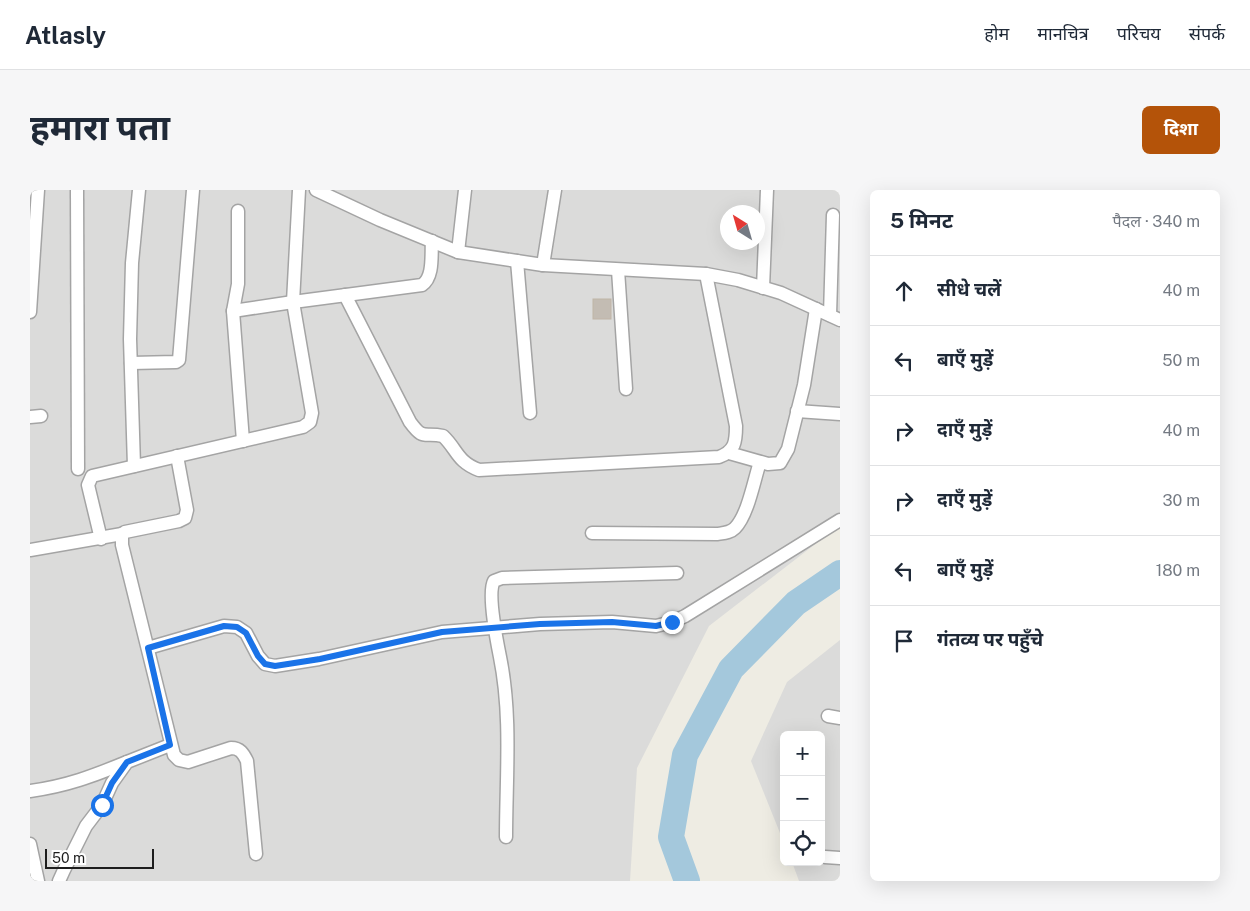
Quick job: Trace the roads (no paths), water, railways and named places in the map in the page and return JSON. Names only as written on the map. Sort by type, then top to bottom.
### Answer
[{"type":"street","points":[[30,312],[38,190]]},
{"type":"street","points":[[77,190],[78,469]]},
{"type":"street","points":[[134,466],[131,363],[132,263],[139,190]]},
{"type":"street","points":[[131,363],[176,362],[179,360],[192,190]]},
{"type":"street","points":[[101,538],[88,485],[90,479],[96,475],[303,427],[310,422],[312,413],[292,302],[299,190]]},
{"type":"street","points":[[316,190],[380,220],[458,252],[543,265],[706,274],[738,280],[781,293],[835,318],[834,215]]},
{"type":"street","points":[[458,252],[465,190]]},
{"type":"street","points":[[543,265],[555,190]]},
{"type":"street","points":[[764,288],[766,190]]},
{"type":"street","points":[[238,211],[238,284],[233,311],[243,441]]},
{"type":"street","points":[[233,311],[422,285],[428,281],[430,275],[432,241]]},
{"type":"street","points":[[517,261],[530,413]]},
{"type":"street","points":[[618,270],[626,388]]},
{"type":"street","points":[[345,295],[410,422],[418,433],[424,436],[443,436],[458,457],[479,470],[720,457],[729,453],[734,445],[736,426],[706,274]]},
{"type":"street","points":[[729,453],[760,462],[776,464],[784,459],[797,411],[816,309]]},
{"type":"street","points":[[797,411],[840,414]]},
{"type":"street","points":[[30,550],[122,534],[130,530],[179,521],[185,518],[188,510],[177,456]]},
{"type":"street","points":[[592,533],[727,533],[735,528],[743,516],[760,462]]},
{"type":"street","points":[[148,648],[224,626],[237,627],[246,633],[258,656],[265,664],[275,666],[320,659],[442,632],[540,624],[612,622],[656,626],[685,616],[840,520]]},
{"type":"street","points":[[122,534],[122,545],[174,755],[179,760],[188,762],[231,748],[236,748],[243,752],[247,761],[256,854]]},
{"type":"street","points":[[506,838],[506,703],[503,670],[494,628],[492,585],[496,579],[677,573]]},
{"type":"street","points":[[30,791],[54,788],[81,781],[170,745]]},
{"type":"street","points":[[59,881],[86,826],[102,805],[112,783],[127,762]]},
{"type":"street","points":[[30,844],[38,881]]},
{"type":"street","points":[[825,857],[840,858]]},
{"type":"waterway","points":[[687,881],[671,837],[685,755],[731,669],[796,603],[840,573]]}]
